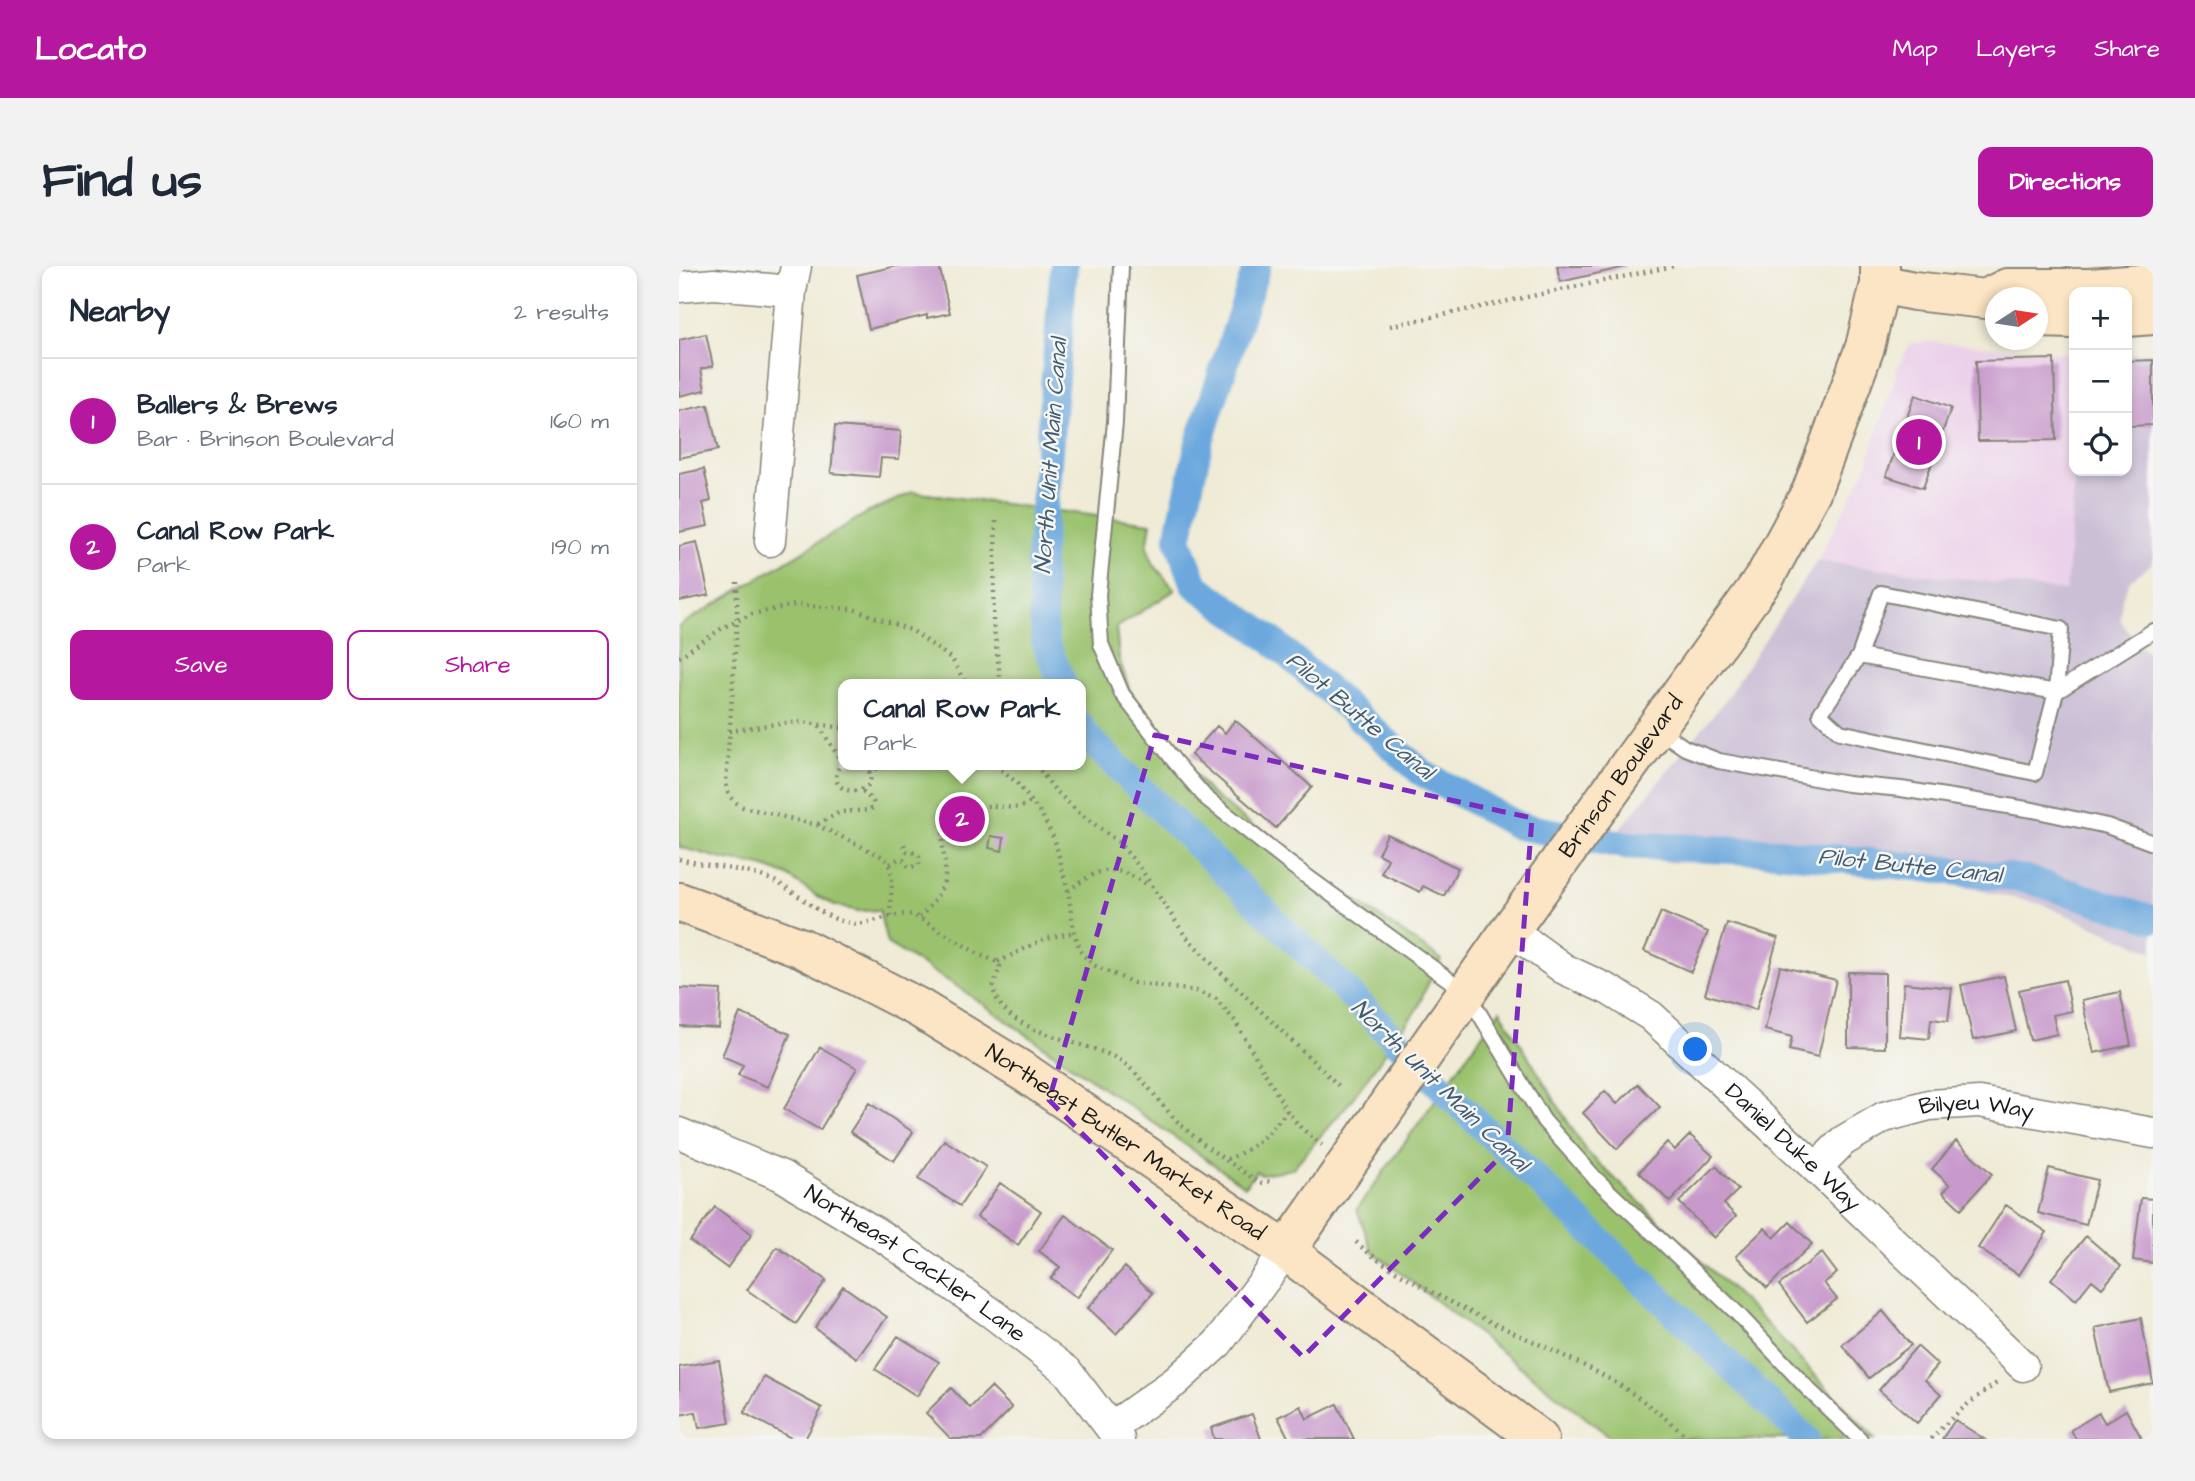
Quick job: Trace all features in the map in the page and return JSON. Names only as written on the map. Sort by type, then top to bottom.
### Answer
[{"type":"street","name":"Brinson Boulevard","points":[[1286,1251],[1510,930],[1765,577],[1811,492],[1865,346],[1880,275]]},
{"type":"street","points":[[1880,275],[1914,290],[1985,302]]},
{"type":"street","points":[[679,287],[794,278],[771,541]]},
{"type":"street","points":[[2048,288],[2153,283]]},
{"type":"street","points":[[2132,317],[2153,315]]},
{"type":"street","points":[[2048,318],[2069,319]]},
{"type":"street","name":"Northeast Butler Market Road","points":[[679,902],[802,948],[919,1008],[1027,1074],[1286,1251],[1539,1439]]},
{"type":"street","name":"Daniel Duke Way","points":[[1510,930],[1564,969],[1609,990],[1651,1016],[1816,1168],[2023,1366]]},
{"type":"street","name":"Bilyeu Way","points":[[1816,1168],[1843,1140],[1884,1117],[1929,1105],[1979,1102],[2153,1133]]},
{"type":"street","name":"Northeast Cackler Lane","points":[[679,1133],[782,1176],[888,1240],[993,1314],[1067,1371],[1115,1433]]},
{"type":"street","points":[[1115,1433],[1218,1343],[1286,1251]]},
{"type":"lane","points":[[1121,266],[1115,422],[1098,595],[1101,644],[1122,694],[1206,798],[1460,1002],[1544,1121],[1594,1177],[1737,1313],[1809,1390],[1860,1439]]},
{"type":"lane","points":[[1881,593],[2061,629],[2056,692],[2035,774],[1840,732],[1820,714],[1859,656],[1881,593]]},
{"type":"lane","points":[[1859,656],[2056,692],[2153,631]]},
{"type":"lane","points":[[1655,727],[1685,748],[1719,761],[1848,784],[1901,789],[2033,810],[2107,826],[2153,843]]},
{"type":"path","points":[[1391,326],[1674,266]]},
{"type":"path","points":[[996,521],[993,622],[1000,679]]},
{"type":"path","points":[[737,582],[727,793],[733,802],[743,807],[817,825],[883,857],[890,864],[892,875],[889,902],[891,916]]},
{"type":"path","points":[[679,657],[752,614],[795,605],[853,609],[913,631],[952,659],[963,679]]},
{"type":"path","points":[[729,731],[790,723],[838,727]]},
{"type":"path","points":[[819,725],[838,754]]},
{"type":"path","points":[[839,770],[839,785],[850,792],[862,790],[869,780],[868,770]]},
{"type":"path","points":[[1002,770],[1032,801],[1055,841],[1068,891],[1074,932],[1081,952],[1093,965],[1134,983],[1196,991],[1216,999],[1235,1021],[1287,1111],[1301,1128],[1347,1165]]},
{"type":"path","points":[[1040,770],[1054,789],[1077,811],[1118,842],[1139,866],[1184,934],[1340,1087]]},
{"type":"path","points":[[817,825],[840,812],[870,810],[873,802],[862,790]]},
{"type":"path","points":[[920,918],[943,884],[946,858],[941,837],[945,827],[967,810],[982,806],[1018,809],[1032,801]]},
{"type":"path","points":[[890,864],[898,859],[910,867],[919,865],[919,856],[907,852],[902,840]]},
{"type":"path","points":[[679,859],[764,877],[782,885],[815,909],[849,923],[868,922],[902,913],[920,918],[980,955],[999,962]]},
{"type":"path","points":[[1068,891],[1087,877],[1107,869],[1128,872],[1153,888]]},
{"type":"path","points":[[999,962],[1044,939],[1074,932]]},
{"type":"path","points":[[999,962],[993,988],[1000,1006],[1009,1014],[1036,1030],[1124,1063],[1148,1086],[1174,1118],[1260,1183],[1270,1181]]},
{"type":"path","points":[[1226,1159],[1246,1153],[1267,1135],[1287,1111]]},
{"type":"path","points":[[1356,1242],[1372,1257],[1432,1292],[1503,1329],[1596,1372],[1652,1406],[1691,1439]]},
{"type":"path","points":[[1931,1439],[1973,1399]]},
{"type":"highlighted area","points":[[1155,735],[1532,818],[1507,1150],[1303,1357],[1049,1100]]},
{"type":"shaded area","points":[[1934,342],[1985,346],[1985,350],[2069,354],[2069,476],[2075,476],[2066,591],[1817,561],[1865,470],[1900,362],[1911,343]]},
{"type":"shaded area","points":[[2153,353],[2153,563],[2130,580],[2122,598],[2120,620],[2139,646],[2153,657],[2153,952],[2041,904],[1941,882],[1756,861],[1673,863],[1603,850],[1723,703],[1817,561],[2066,591],[2075,476],[2132,476],[2132,354]]},
{"type":"green space","points":[[913,492],[1151,523],[1147,547],[1154,565],[1175,590],[1116,628],[1119,658],[1129,689],[1148,719],[1209,792],[1295,859],[1441,959],[1419,1006],[1350,1102],[1292,1169],[1261,1174],[1256,1171],[1245,1186],[958,987],[887,943],[879,910],[858,911],[834,905],[786,875],[762,866],[679,847],[679,626],[867,513]]},
{"type":"green space","points":[[1500,1010],[1585,1150],[1761,1318],[1875,1439],[1613,1439],[1372,1251],[1357,1209]]},
{"type":"building","points":[[896,266],[939,266],[950,313],[927,318],[927,315],[869,329],[857,275]]},
{"type":"building","points":[[1557,266],[1626,266],[1626,267],[1560,282]]},
{"type":"building","points":[[706,334],[713,366],[701,369],[705,390],[679,396],[679,340]]},
{"type":"building","points":[[2054,359],[2056,440],[1978,441],[1976,361]]},
{"type":"building","points":[[2153,360],[2153,425],[2132,426],[2132,361]]},
{"type":"building","points":[[1915,395],[1951,408],[1923,488],[1886,476]]},
{"type":"building","points":[[708,405],[718,450],[679,458],[679,411]]},
{"type":"building","points":[[835,426],[901,431],[899,459],[881,458],[879,477],[831,473]]},
{"type":"building","points":[[704,469],[711,501],[703,503],[708,526],[679,532],[679,474]]},
{"type":"building","points":[[697,542],[709,595],[679,601],[679,546]]},
{"type":"building","points":[[1235,720],[1312,787],[1276,828],[1191,755],[1217,726],[1225,733]]},
{"type":"building","points":[[1387,834],[1458,868],[1444,896],[1423,886],[1420,892],[1381,873],[1388,859],[1378,854]]},
{"type":"building","points":[[991,836],[1004,838],[1002,851],[989,848]]},
{"type":"building","points":[[1661,912],[1708,932],[1691,972],[1644,951]]},
{"type":"building","points":[[1727,923],[1778,938],[1756,1010],[1705,994]]},
{"type":"building","points":[[1780,966],[1836,980],[1818,1057],[1789,1050],[1792,1037],[1765,1030]]},
{"type":"building","points":[[1848,972],[1885,973],[1885,1048],[1848,1047]]},
{"type":"building","points":[[2004,976],[2016,1031],[1973,1040],[1961,985]]},
{"type":"building","points":[[2065,980],[2072,1011],[2053,1015],[2057,1034],[2030,1040],[2019,990]]},
{"type":"building","points":[[1904,983],[1952,988],[1948,1021],[1931,1019],[1929,1039],[1899,1036]]},
{"type":"building","points":[[679,988],[721,990],[719,1028],[679,1026]]},
{"type":"building","points":[[2120,992],[2131,1045],[2094,1053],[2082,1000]]},
{"type":"building","points":[[740,1013],[790,1034],[768,1087],[738,1075],[743,1065],[722,1056]]},
{"type":"building","points":[[820,1047],[857,1068],[820,1130],[784,1109]]},
{"type":"building","points":[[1638,1084],[1660,1107],[1617,1149],[1583,1113],[1605,1091],[1617,1104]]},
{"type":"building","points":[[869,1103],[913,1132],[894,1161],[850,1132]]},
{"type":"building","points":[[1690,1135],[1713,1156],[1670,1202],[1639,1172],[1667,1142],[1675,1150]]},
{"type":"building","points":[[944,1140],[986,1167],[960,1206],[918,1179]]},
{"type":"building","points":[[1956,1141],[1992,1174],[1961,1209],[1943,1192],[1950,1185],[1932,1169]]},
{"type":"building","points":[[1716,1166],[1738,1190],[1724,1204],[1736,1216],[1714,1238],[1679,1202]]},
{"type":"building","points":[[2049,1168],[2097,1180],[2086,1225],[2038,1213]]},
{"type":"building","points":[[1000,1183],[1041,1211],[1018,1245],[977,1217]]},
{"type":"building","points":[[2141,1198],[2153,1199],[2153,1263],[2133,1260]]},
{"type":"building","points":[[2006,1205],[2047,1232],[2019,1275],[1978,1248]]},
{"type":"building","points":[[715,1207],[752,1234],[727,1268],[690,1241]]},
{"type":"building","points":[[1065,1215],[1112,1250],[1077,1298],[1051,1278],[1060,1267],[1039,1251]]},
{"type":"building","points":[[1790,1222],[1812,1244],[1767,1288],[1736,1256],[1765,1228],[1774,1238]]},
{"type":"building","points":[[2086,1236],[2121,1266],[2102,1288],[2092,1280],[2076,1300],[2051,1279]]},
{"type":"building","points":[[777,1247],[826,1280],[796,1324],[747,1290]]},
{"type":"building","points":[[1822,1253],[1837,1273],[1824,1283],[1837,1299],[1807,1322],[1779,1285]]},
{"type":"building","points":[[1125,1267],[1153,1293],[1116,1334],[1088,1308]]},
{"type":"building","points":[[843,1286],[887,1317],[857,1358],[815,1328]]},
{"type":"building","points":[[1883,1311],[1911,1345],[1869,1378],[1842,1345]]},
{"type":"building","points":[[2141,1318],[2153,1383],[2109,1392],[2095,1328]]},
{"type":"building","points":[[898,1336],[939,1362],[917,1396],[875,1369]]},
{"type":"building","points":[[1917,1346],[1938,1365],[1925,1380],[1941,1395],[1917,1423],[1879,1390]]},
{"type":"building","points":[[719,1360],[730,1423],[699,1428],[696,1412],[679,1415],[679,1367]]},
{"type":"building","points":[[764,1377],[822,1408],[805,1439],[793,1439],[744,1413]]},
{"type":"building","points":[[991,1387],[1012,1408],[981,1439],[951,1439],[926,1413],[951,1388],[970,1408]]},
{"type":"building","points":[[1337,1404],[1354,1439],[1289,1439],[1278,1417],[1301,1406],[1307,1419]]},
{"type":"building","points":[[2126,1410],[2142,1439],[2076,1439],[2071,1430],[2099,1413],[2105,1423]]},
{"type":"building","points":[[1252,1414],[1261,1439],[1214,1439],[1211,1428]]},
{"type":"building","points":[[1955,1420],[1984,1439],[1942,1439]]},
{"type":"waterway","name":"North Unit Main Canal","points":[[1061,679],[1045,642],[1040,560],[1064,266]]},
{"type":"waterway","name":"Pilot Butte Canal","points":[[1257,266],[1199,443],[1178,539],[1195,585],[1270,639],[1421,772],[1518,826],[1624,845],[1777,852],[2026,879],[2153,919]]},
{"type":"waterway","name":"North Unit Main Canal","points":[[1086,736],[1453,1099],[1806,1439]]},
{"type":"place","name":"Ballers & Brews","points":[[1919,442]]},
{"type":"place","name":"Canal Row Park","points":[[962,819]]}]
